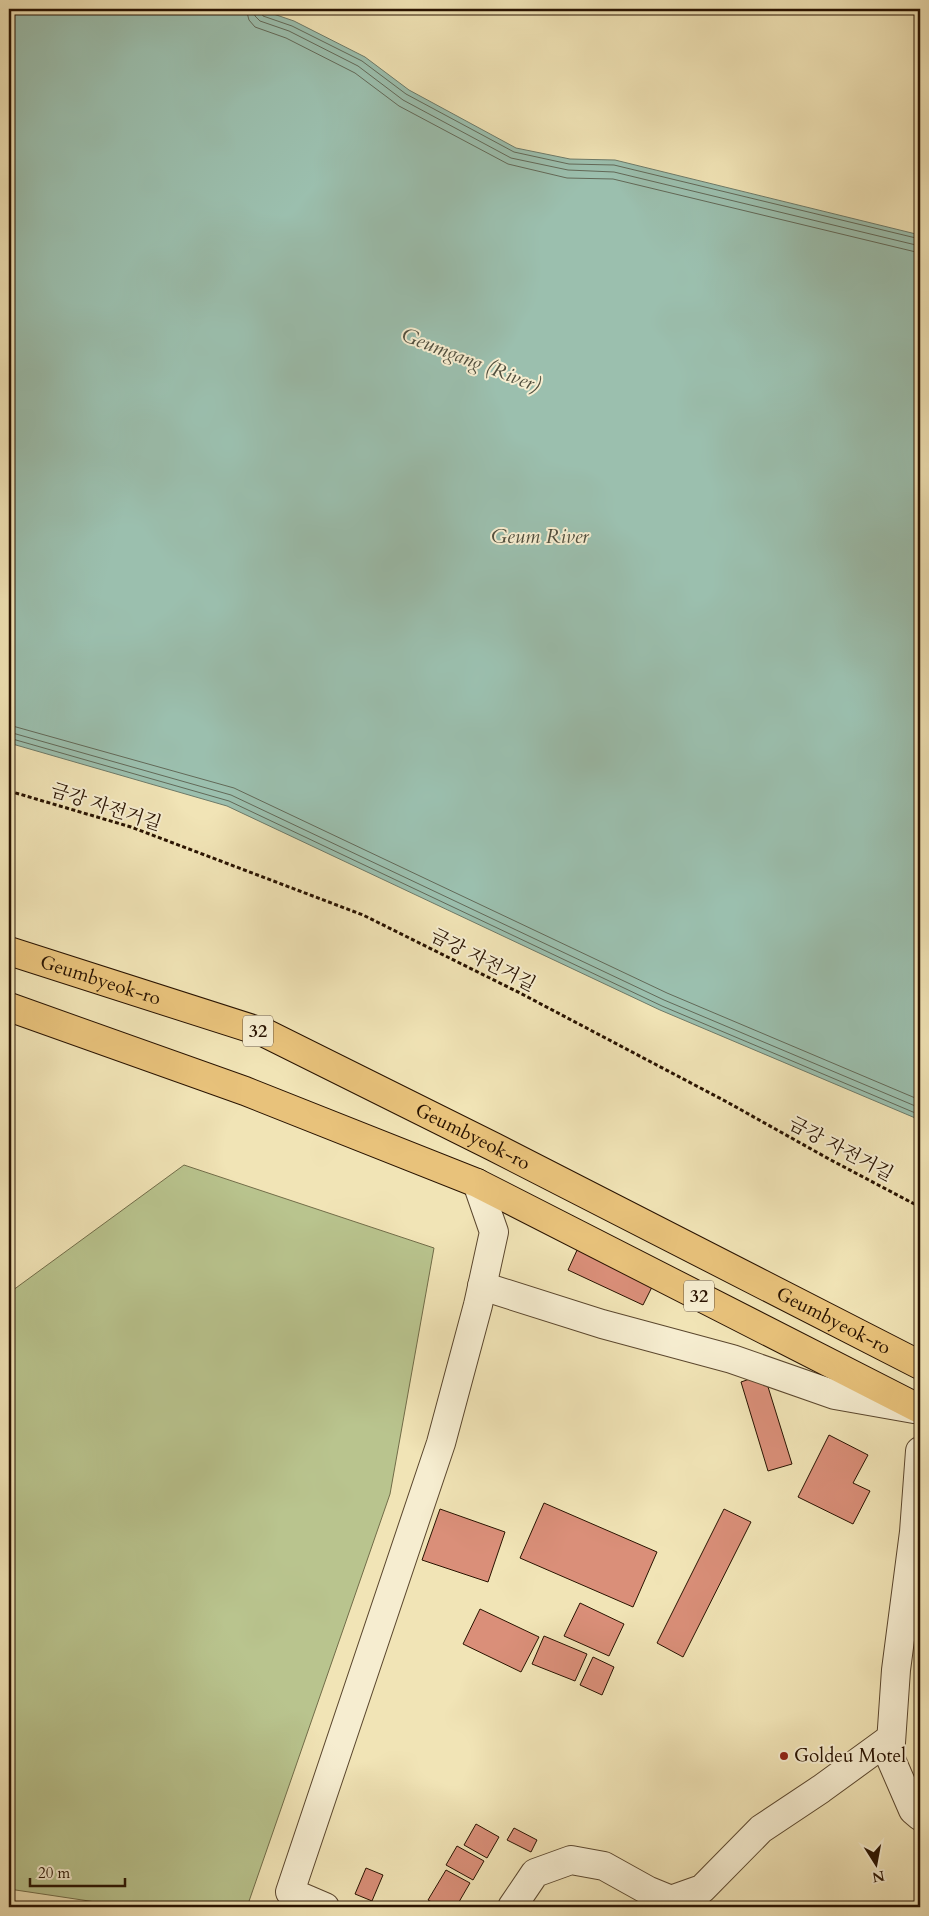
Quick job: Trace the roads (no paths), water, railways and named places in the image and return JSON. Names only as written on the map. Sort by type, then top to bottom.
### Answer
[{"type":"highway","name":"Geumbyeok-ro","points":[[9,951],[265,1033],[494,1146],[920,1365]]},
{"type":"highway","name":"Geumbyeok-ro","points":[[9,1007],[246,1091],[477,1183],[920,1410]]},
{"type":"street","points":[[325,1907],[287,1900],[441,1442],[482,1286],[494,1232],[477,1183]]},
{"type":"street","points":[[482,1286],[602,1324],[732,1359],[835,1395],[920,1410]]},
{"type":"street","points":[[920,1451],[914,1532],[896,1670],[890,1756],[913,1810],[920,1816]]},
{"type":"street","points":[[512,1907],[535,1872],[571,1860],[604,1866],[649,1891],[671,1900],[702,1889],[760,1829],[821,1789],[891,1738]]},
{"type":"water","name":"Geum River","points":[[9,9],[259,9],[294,21],[365,57],[409,90],[516,148],[570,159],[615,160],[920,235],[920,1120],[660,1010],[227,806],[9,743]]},
{"type":"place","name":"Goldeu Motel","points":[[784,1756]]},
{"type":"water label","name":"Geumgang (River)","points":[[471,360]]}]
